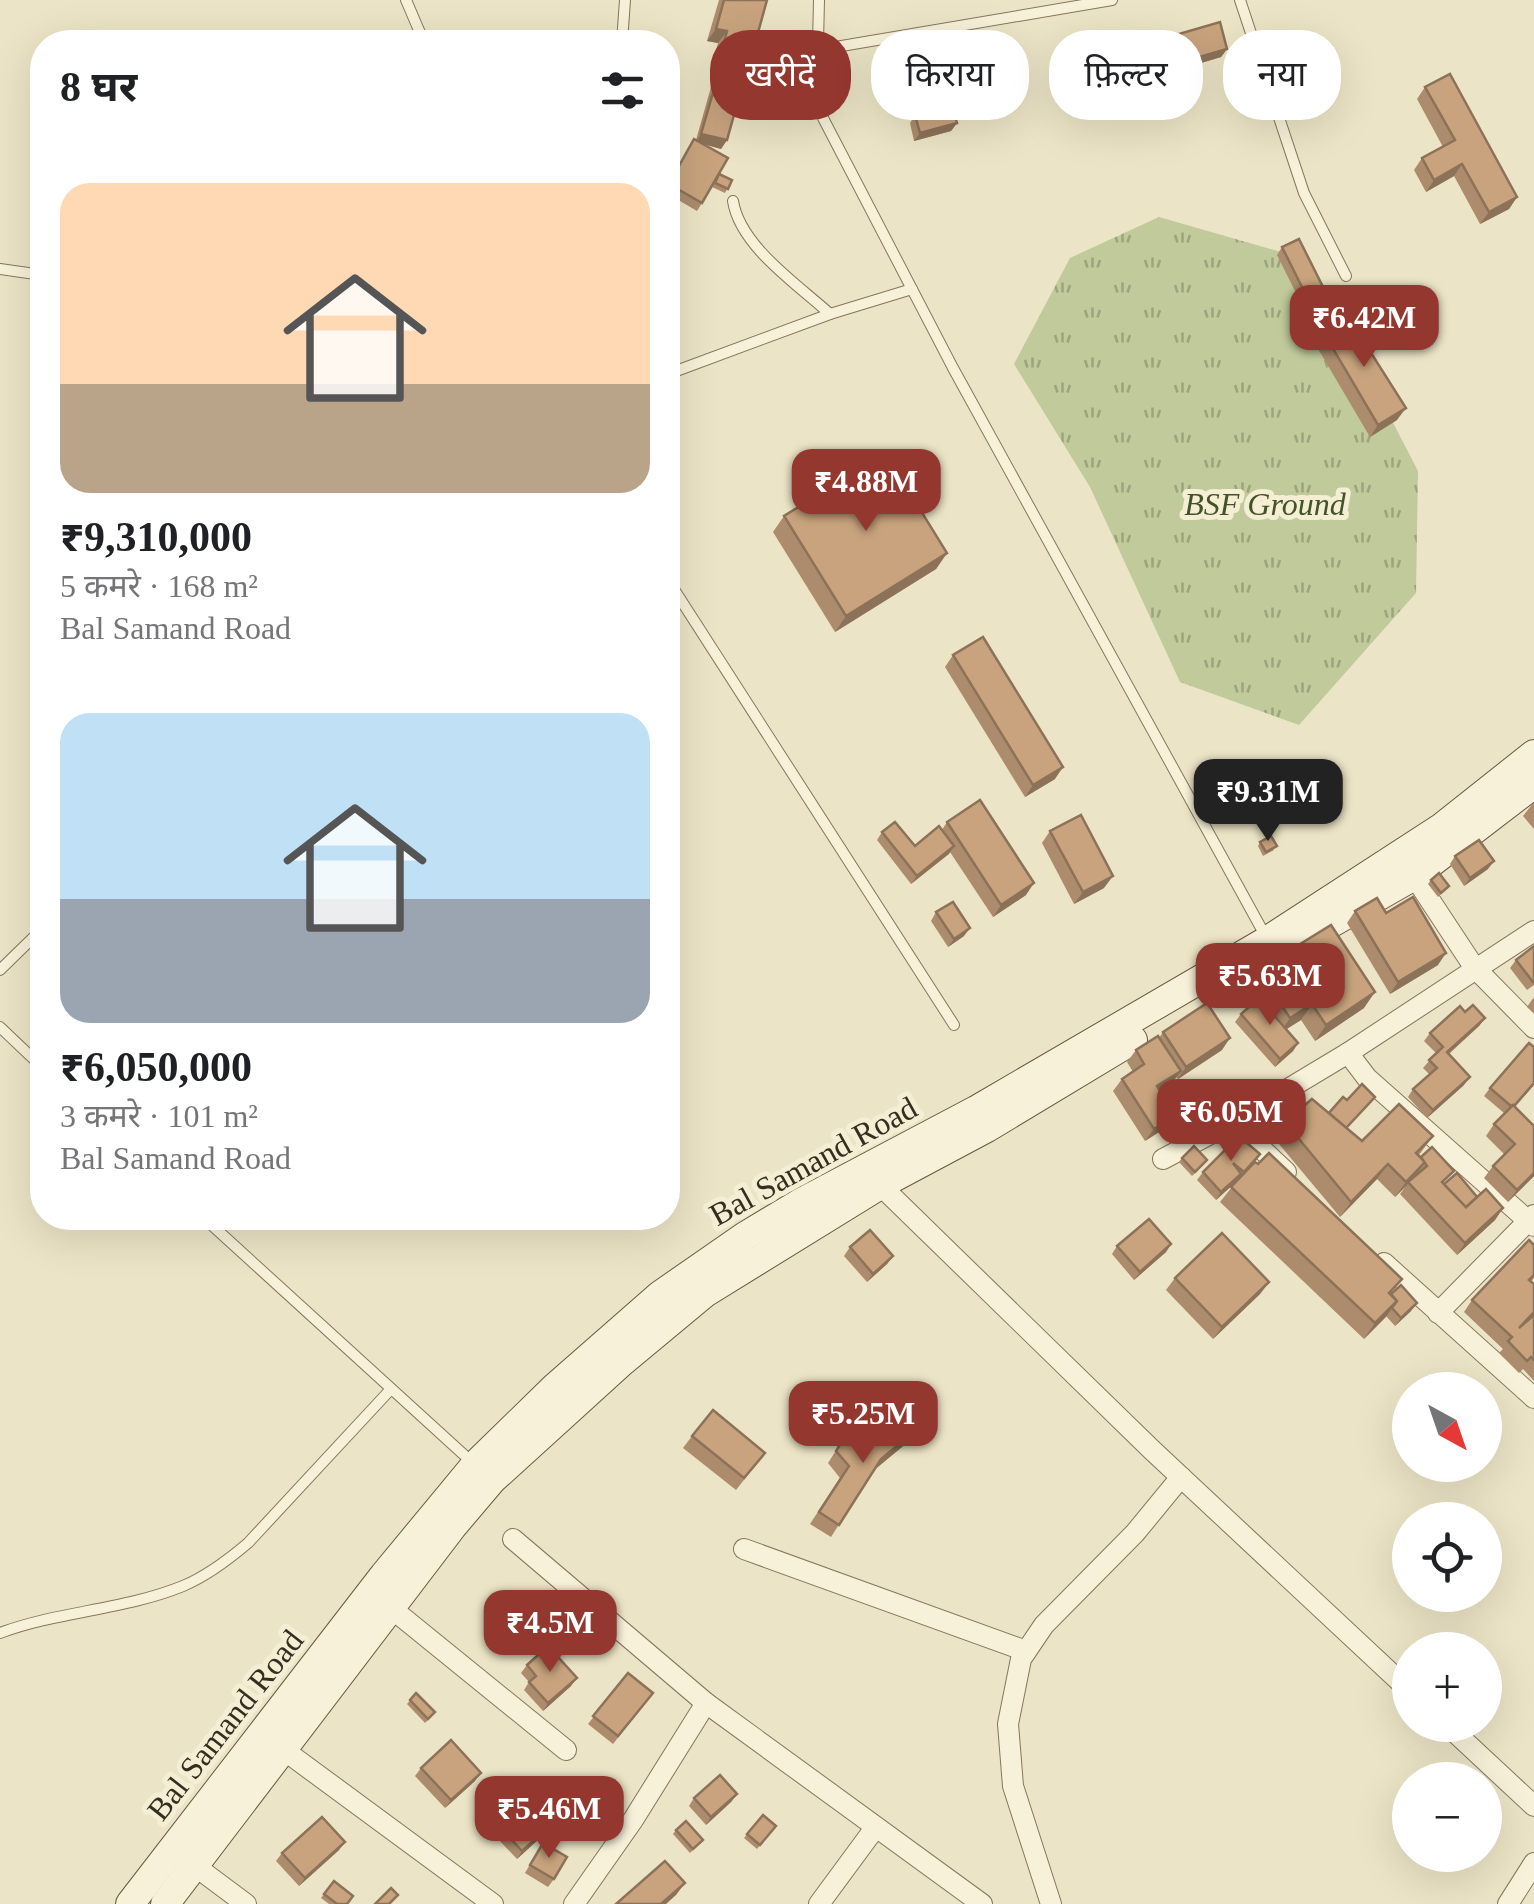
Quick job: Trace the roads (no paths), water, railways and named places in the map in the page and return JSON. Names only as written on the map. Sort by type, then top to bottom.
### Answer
[{"type":"main road","name":"Bal Samand Road","points":[[130,1904],[391,1608],[492,1480],[705,1293],[880,1186],[987,1128],[1272,948],[1442,827],[1534,754]]},
{"type":"main road","name":"Bal Samand Road","points":[[166,1904],[384,1574],[475,1465],[617,1331],[730,1246],[800,1203],[1272,948],[1414,876],[1534,784]]},
{"type":"street","points":[[1414,876],[1474,967],[1534,1028]]},
{"type":"street","points":[[1163,1159],[1348,1053],[1534,930]]},
{"type":"street","points":[[1348,1053],[1367,1078],[1532,1220],[1438,1314]]},
{"type":"street","points":[[1233,1122],[1301,1186]]},
{"type":"street","points":[[880,1186],[1392,1674]]},
{"type":"street","points":[[1370,1250],[1534,1398]]},
{"type":"street","points":[[1052,1904],[1013,1786],[1008,1724],[1021,1659],[1044,1625],[1135,1534],[1180,1476]]},
{"type":"street","points":[[512,1539],[706,1703],[982,1904]]},
{"type":"street","points":[[744,1549],[1026,1651]]},
{"type":"street","points":[[391,1608],[566,1750]]},
{"type":"street","points":[[574,1904],[706,1703]]},
{"type":"street","points":[[272,1742],[493,1904]]},
{"type":"street","points":[[1465,1742],[1534,1806]]},
{"type":"street","points":[[819,1904],[875,1828]]},
{"type":"street","points":[[1508,1904],[1534,1862]]},
{"type":"street","points":[[194,1866],[246,1904]]},
{"type":"lane","points":[[406,0],[419,30]]},
{"type":"lane","points":[[623,30],[625,0]]},
{"type":"lane","points":[[818,0],[818,30]]},
{"type":"lane","points":[[851,44],[1112,0]]},
{"type":"lane","points":[[1240,0],[1304,192],[1346,276]]},
{"type":"lane","points":[[825,120],[912,289],[1272,948]]},
{"type":"lane","points":[[733,201],[738,223],[751,242],[830,314]]},
{"type":"lane","points":[[0,269],[30,273]]},
{"type":"lane","points":[[680,370],[830,314],[912,289]]},
{"type":"lane","points":[[680,599],[954,1025]]},
{"type":"lane","points":[[0,970],[30,941]]},
{"type":"lane","points":[[0,1028],[30,1055]]},
{"type":"lane","points":[[217,1230],[475,1465]]},
{"type":"lane","points":[[0,1633],[28,1622],[156,1596],[222,1564],[248,1543],[390,1389]]},
{"type":"park label","name":"BSF Ground","points":[[1265,504]]}]
